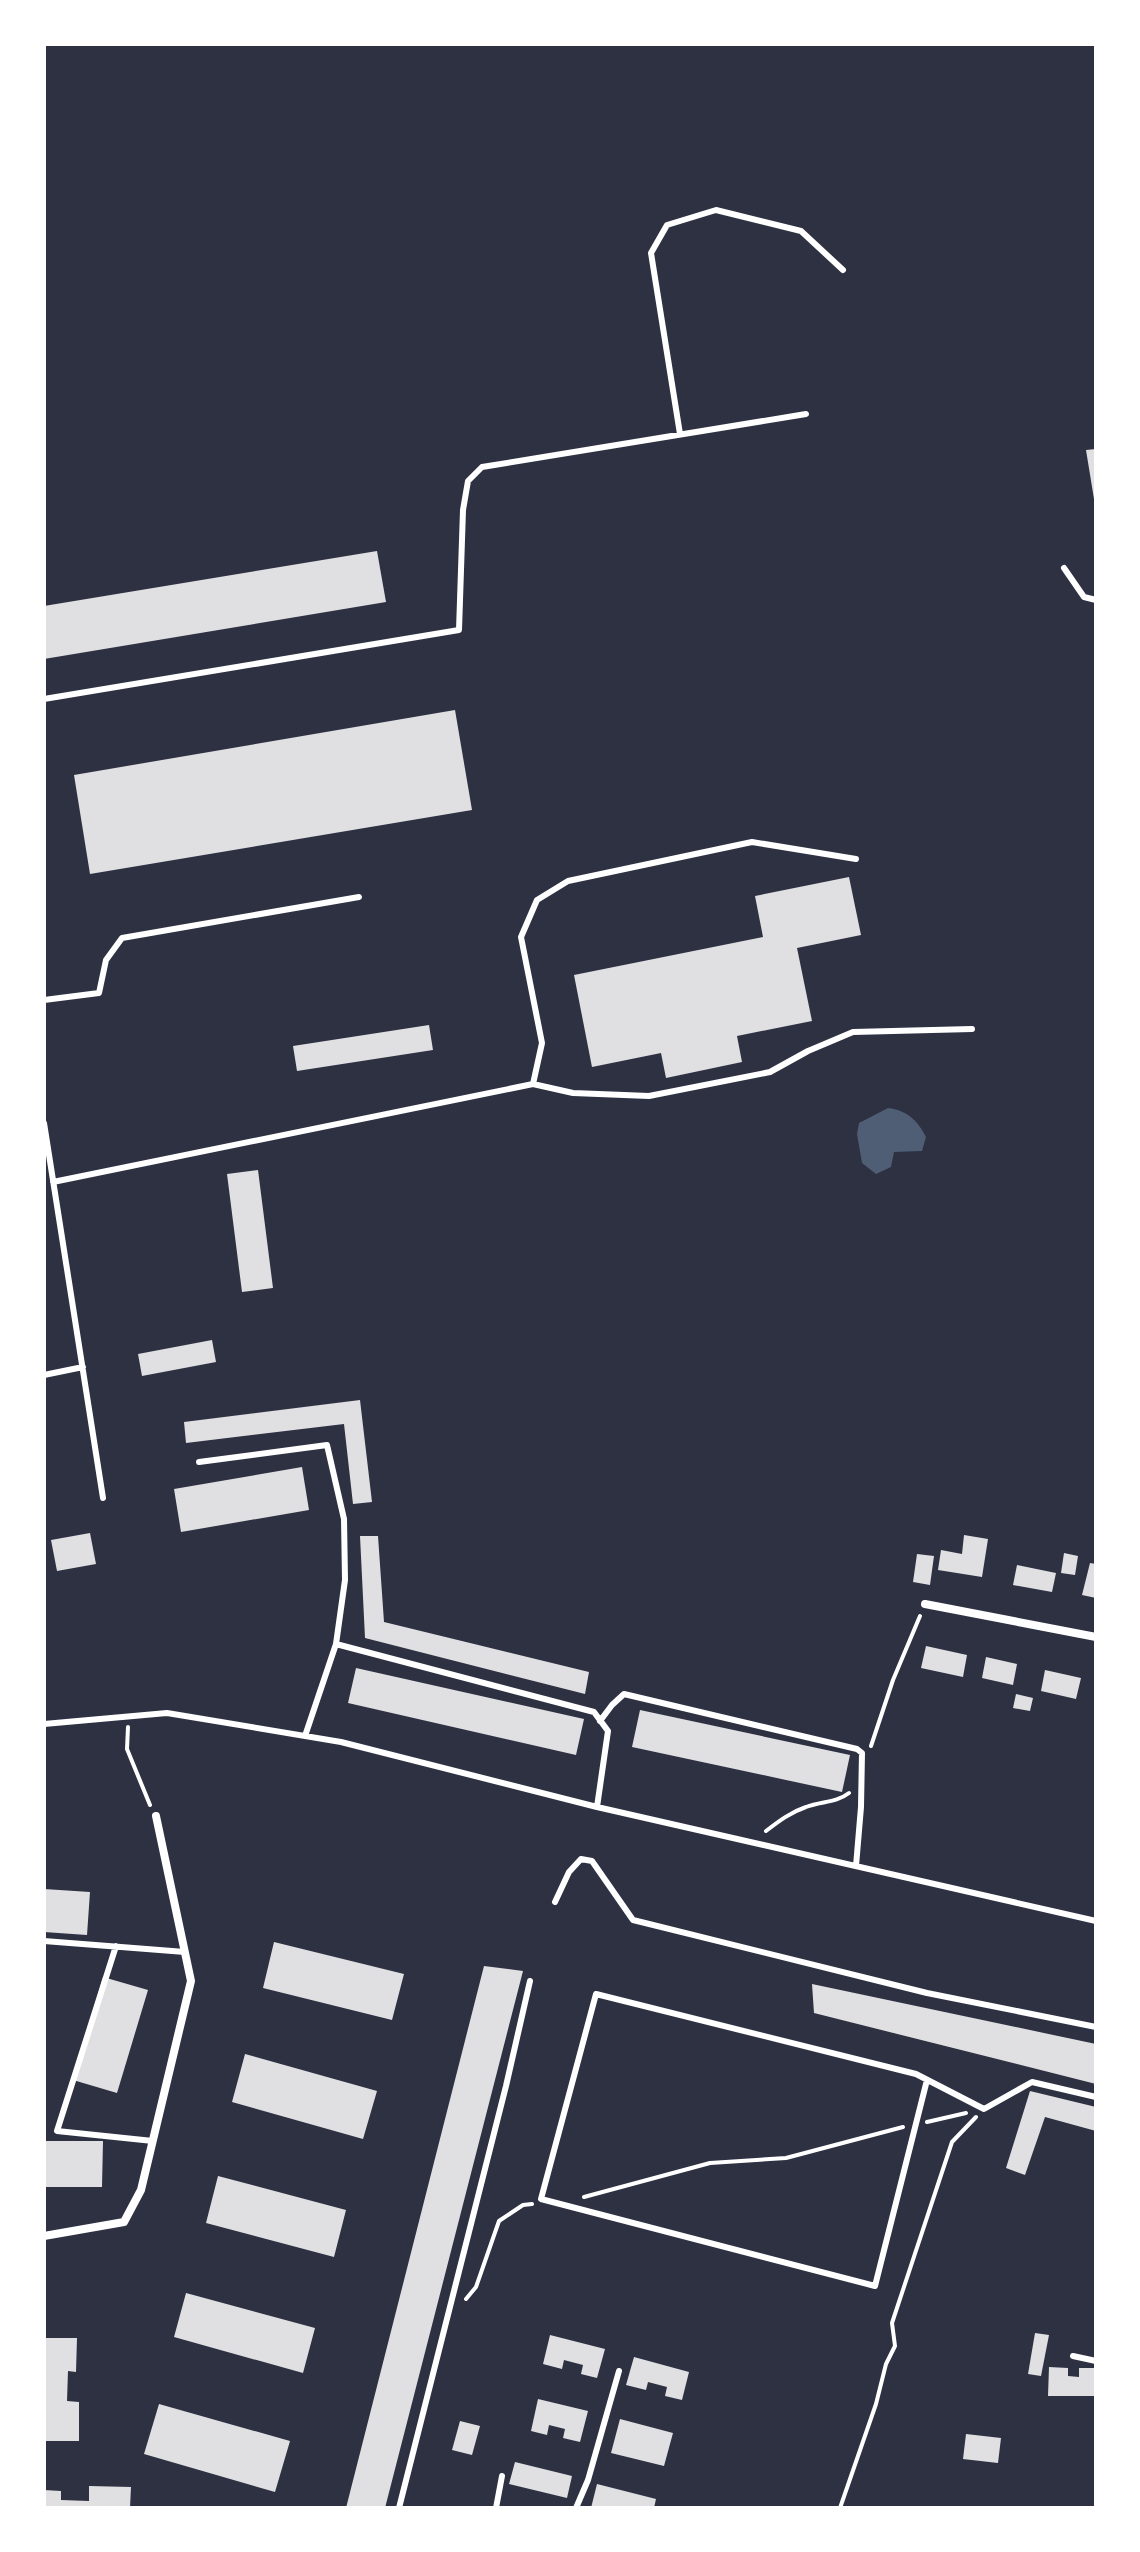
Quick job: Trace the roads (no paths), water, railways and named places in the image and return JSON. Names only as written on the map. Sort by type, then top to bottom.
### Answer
[{"type":"street","points":[[925,1604],[1096,1637]]},
{"type":"street","points":[[44,2236],[124,2222],[141,2190],[191,1981],[156,1816]]},
{"type":"lane","points":[[680,434],[651,253],[667,225],[716,210],[801,231],[843,270]]},
{"type":"lane","points":[[44,699],[459,630],[463,510],[468,481],[482,467],[806,414]]},
{"type":"lane","points":[[1064,568],[1084,597],[1096,600]]},
{"type":"lane","points":[[533,1084],[542,1043],[521,937],[537,900],[568,881],[752,842],[856,859]]},
{"type":"lane","points":[[44,1000],[99,993],[106,960],[122,938],[359,897]]},
{"type":"lane","points":[[53,1182],[533,1084],[573,1093],[649,1096],[770,1072],[808,1051],[853,1032],[972,1029]]},
{"type":"lane","points":[[44,1123],[103,1498]]},
{"type":"lane","points":[[44,1375],[83,1367]]},
{"type":"lane","points":[[199,1462],[327,1445],[344,1519],[345,1580],[336,1644],[305,1736]]},
{"type":"lane","points":[[336,1644],[594,1712],[608,1731],[597,1807]]},
{"type":"lane","points":[[600,1721],[624,1694],[857,1749],[862,1753],[856,1866]]},
{"type":"lane","points":[[44,1724],[167,1713],[341,1742],[597,1807],[1096,1921]]},
{"type":"lane","points":[[555,1902],[569,1872],[581,1859],[592,1861],[633,1920],[927,1993],[1096,2027]]},
{"type":"lane","points":[[44,1941],[185,1952]]},
{"type":"lane","points":[[116,1946],[57,2131],[153,2141]]},
{"type":"lane","points":[[399,2508],[530,1981]]},
{"type":"lane","points":[[927,2080],[875,2286],[541,2199],[596,1994],[916,2074],[984,2109],[1032,2082],[1096,2097]]},
{"type":"lane","points":[[1073,2356],[1096,2361]]},
{"type":"lane","points":[[576,2508],[588,2480],[619,2371]]},
{"type":"lane","points":[[496,2508],[502,2476]]},
{"type":"water","points":[[888,1108],[911,1117],[926,1137],[922,1151],[894,1152],[891,1167],[876,1174],[862,1163],[857,1134],[859,1123]]}]
